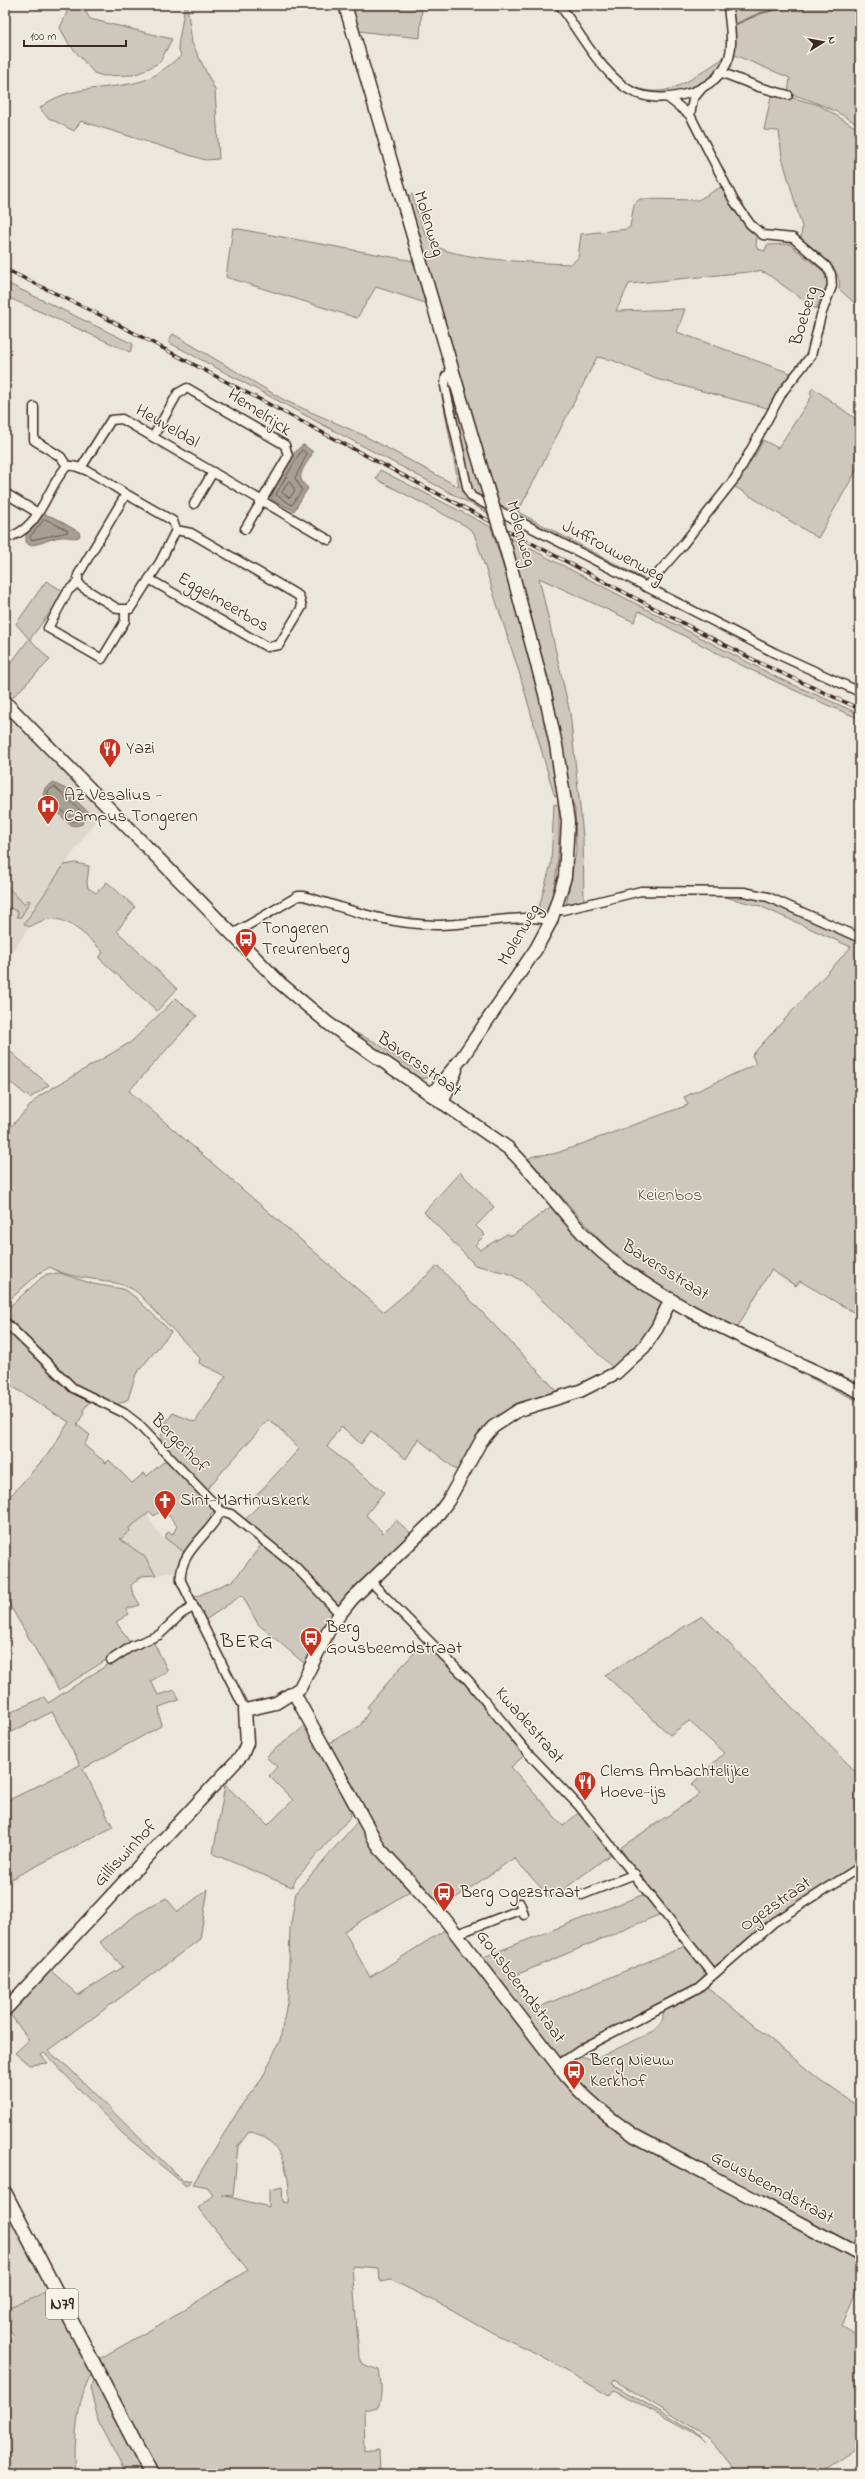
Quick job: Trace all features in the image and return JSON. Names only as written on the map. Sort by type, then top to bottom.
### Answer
[{"type":"main road","name":"Molenweg","points":[[345,5],[506,549],[545,694],[565,800],[568,833],[568,857],[565,877],[556,910],[551,921],[536,949],[461,1060],[431,1095]]},
{"type":"main road","name":"Baversstraat","points":[[5,702],[231,935],[280,983],[319,1016],[508,1148],[532,1173],[586,1236],[608,1257],[671,1299],[860,1392]]},
{"type":"main road","name":"Molenweg","points":[[442,1103],[461,1060]]},
{"type":"main road","points":[[245,1710],[276,1703],[294,1692],[304,1682],[330,1628],[340,1614],[434,1520],[448,1501],[481,1441],[493,1427],[519,1410],[585,1389],[616,1373],[644,1347],[657,1328],[671,1299]]},
{"type":"main road","name":"Gousbeemdstraat","points":[[294,1692],[370,1834],[391,1863],[444,1918],[558,2066],[585,2097],[608,2117],[635,2136],[860,2255]]},
{"type":"main road","name":"Gilliswinhof","points":[[5,2010],[242,1756],[247,1743],[245,1710]]},
{"type":"main road","name":"N79","points":[[5,2193],[151,2474]]},
{"type":"street","points":[[560,5],[598,58],[619,83],[641,96],[668,98],[703,88]]},
{"type":"street","points":[[690,115],[693,99],[727,64],[730,55],[728,5]]},
{"type":"street","points":[[720,72],[758,87],[788,94]]},
{"type":"street","name":"Boeberg","points":[[646,587],[685,542],[736,476],[783,391],[811,356],[821,315],[832,286],[831,274],[826,266],[793,238],[763,234],[750,224],[724,183],[690,115],[668,98]]},
{"type":"street","name":"Juffrouwenweg","points":[[453,372],[446,376],[445,386],[468,491],[472,497],[775,654],[860,692]]},
{"type":"street","name":"Hemelrijck","points":[[153,437],[178,393],[187,388],[200,394],[287,446],[288,456],[245,529]]},
{"type":"street","points":[[34,407],[34,440],[61,457],[67,466]]},
{"type":"street","name":"Heuveldal","points":[[81,468],[107,424],[115,418],[122,419],[328,540]]},
{"type":"street","points":[[5,538],[24,530],[38,513],[67,466],[73,465],[81,468],[173,521],[176,530],[164,556],[134,606],[126,611]]},
{"type":"street","points":[[194,504],[213,472]]},
{"type":"street","points":[[5,493],[38,513]]},
{"type":"street","points":[[126,494],[78,575],[78,582],[82,587],[126,611]]},
{"type":"street","name":"Eggelmeerbos","points":[[149,579],[267,648],[279,645],[302,607],[299,596],[191,532],[176,530]]},
{"type":"street","points":[[78,582],[68,591],[48,628],[102,659],[125,621],[126,611]]},
{"type":"street","points":[[556,910],[563,910],[641,891],[671,890],[744,892],[768,897],[860,938]]},
{"type":"street","points":[[231,935],[298,896],[304,896],[369,917],[404,923],[437,925],[533,918],[551,921]]},
{"type":"street","name":"Bergerhof","points":[[5,1322],[74,1388],[124,1413],[137,1423],[221,1511],[231,1514],[295,1566],[340,1614]]},
{"type":"street","points":[[221,1511],[214,1523],[187,1556],[180,1572],[183,1588],[245,1710]]},
{"type":"street","name":"Kwadestraat","points":[[371,1582],[468,1680],[528,1752],[579,1806],[635,1874],[667,1918],[713,1974]]},
{"type":"street","points":[[111,1660],[132,1646],[159,1635],[181,1614],[193,1607]]},
{"type":"street","name":"Ogezstraat","points":[[558,2066],[585,2047],[687,1994],[713,1974],[773,1922],[860,1868]]},
{"type":"street","points":[[582,1894],[635,1874]]},
{"type":"street","points":[[457,1934],[522,1909]]},
{"type":"shaded area","name":"AZ Vesalius - Campus Tongeren","points":[[5,713],[102,811],[24,924],[29,927],[5,962]]},
{"type":"shaded area","points":[[147,1515],[161,1536],[184,1552],[175,1572],[156,1575],[144,1556],[120,1539],[130,1531],[128,1528]]},
{"type":"shaded area","points":[[5,2207],[47,2290],[32,2299],[5,2308]]},
{"type":"green space","points":[[65,5],[82,5],[90,19],[172,39],[160,62],[144,71],[133,75],[103,76],[94,73],[69,44],[60,28],[67,12]]},
{"type":"green space","points":[[185,5],[187,5],[192,43],[215,90],[219,159],[205,160],[81,121],[74,131],[47,117],[40,108],[51,100],[63,95],[89,89],[142,81],[152,77],[162,70],[181,56],[178,46]]},
{"type":"green space","points":[[351,5],[422,5],[420,38],[358,31]]},
{"type":"green space","points":[[731,5],[860,5],[860,126],[825,106],[788,93],[790,78],[732,54]]},
{"type":"green space","points":[[724,56],[727,57],[722,65],[707,79],[699,85],[680,94],[657,96],[636,91],[637,88],[649,91],[671,89],[691,79],[721,60]]},
{"type":"green space","points":[[772,92],[819,105],[860,130],[860,308],[839,289],[837,275],[833,268],[814,248],[801,239],[802,227],[782,157],[779,131],[764,130]]},
{"type":"green space","points":[[721,187],[747,226],[757,236],[756,246],[758,249],[765,251],[767,245],[789,244],[823,271],[828,283],[816,309],[766,273],[758,271],[629,284],[616,311],[685,309],[677,332],[793,374],[771,409],[656,379],[612,360],[597,357],[518,512],[648,581],[645,583],[500,507],[408,196],[412,194],[420,220],[428,238],[432,243],[441,249],[497,260],[571,264],[578,258],[581,234],[627,229],[630,227],[634,204],[640,199],[698,200]]},
{"type":"green space","points":[[233,228],[414,261],[425,303],[376,287],[357,318],[226,277]]},
{"type":"green space","points":[[5,282],[133,344],[130,352],[5,296]]},
{"type":"green space","points":[[173,334],[284,400],[363,435],[459,487],[442,396],[445,395],[465,489],[486,508],[488,513],[168,342]]},
{"type":"green space","points":[[450,379],[485,499],[471,492],[448,381]]},
{"type":"green space","points":[[813,388],[860,422],[860,464],[818,538],[732,485],[750,454],[754,458],[763,440],[778,448],[812,396],[810,392]]},
{"type":"green space","points":[[380,470],[491,527],[531,661],[547,729],[559,797],[555,796],[553,791],[520,675],[474,533],[466,526],[376,479]]},
{"type":"green space","points":[[508,537],[778,678],[860,714],[860,719],[748,668],[693,641],[639,611],[634,622],[539,578],[570,713],[583,836],[584,901],[566,906],[576,852],[575,809],[571,800],[552,692]]},
{"type":"green space","points":[[46,581],[65,592],[30,639],[50,660],[12,698],[5,690],[5,671],[29,639],[16,624]]},
{"type":"green space","points":[[554,804],[559,805],[556,879],[549,906],[543,916],[537,914],[551,864]]},
{"type":"green space","points":[[76,863],[89,866],[87,883],[88,888],[96,893],[107,882],[135,907],[117,931],[177,989],[157,1011],[99,958],[103,952],[79,930],[64,921],[56,919],[44,920],[29,927],[24,924],[64,865]]},
{"type":"green space","points":[[5,884],[24,904],[28,900],[30,901],[21,917],[17,917],[18,912],[5,905]]},
{"type":"green space","name":"Keienbos","points":[[706,892],[730,893],[762,898],[860,943],[860,1316],[800,1281],[796,1286],[771,1270],[737,1328],[676,1297],[609,1250],[528,1159],[534,1156],[557,1153],[688,1105],[684,1097],[756,1064],[752,1055],[851,947],[760,906]]},
{"type":"green space","points":[[176,998],[197,1016],[129,1091],[384,1312],[438,1266],[558,1392],[512,1409],[459,1472],[418,1439],[406,1459],[371,1431],[361,1444],[341,1426],[327,1447],[384,1492],[366,1515],[383,1533],[396,1520],[415,1537],[339,1605],[244,1521],[260,1504],[255,1497],[299,1449],[278,1427],[268,1420],[206,1490],[161,1443],[161,1435],[168,1427],[166,1422],[173,1413],[195,1422],[226,1376],[199,1363],[200,1358],[137,1292],[117,1283],[71,1275],[50,1267],[39,1273],[5,1304],[5,1133],[39,1096],[131,1042]]},
{"type":"green space","points":[[343,1027],[375,1042],[408,1065],[432,1077],[422,1079],[415,1077]]},
{"type":"green space","points":[[5,1047],[49,1085],[30,1098],[5,1078]]},
{"type":"green space","points":[[460,1172],[494,1207],[476,1226],[485,1235],[475,1245],[480,1250],[507,1234],[512,1236],[553,1205],[592,1252],[621,1275],[662,1301],[656,1321],[644,1339],[614,1369],[522,1281],[510,1274],[475,1265],[424,1212]]},
{"type":"green space","points":[[60,1273],[93,1284],[123,1289],[135,1297],[171,1332],[136,1374],[128,1399],[117,1405],[76,1384],[5,1315],[6,1310],[41,1278],[47,1274]]},
{"type":"green space","points":[[686,1313],[860,1397],[860,1402],[686,1317]]},
{"type":"green space","points":[[5,1327],[66,1385],[90,1401],[83,1410],[84,1413],[77,1425],[90,1435],[84,1445],[106,1463],[109,1460],[132,1483],[144,1473],[147,1476],[166,1460],[214,1511],[210,1515],[211,1519],[184,1552],[166,1539],[166,1534],[169,1532],[173,1534],[177,1526],[167,1513],[164,1514],[162,1510],[154,1516],[150,1512],[129,1528],[130,1531],[120,1539],[144,1556],[156,1575],[142,1576],[131,1585],[132,1591],[140,1605],[126,1609],[129,1614],[116,1622],[131,1644],[59,1690],[5,1597],[5,1502],[48,1454],[69,1422],[5,1382]]},
{"type":"green space","points":[[262,1544],[300,1576],[332,1612],[332,1616],[305,1664],[258,1624],[242,1595],[204,1621],[193,1598],[234,1580]]},
{"type":"green space","points":[[702,1616],[860,1776],[860,1864],[715,1966],[710,1965],[673,1922],[620,1848],[700,1794],[692,1784],[724,1753],[689,1721],[670,1735],[605,1675]]},
{"type":"green space","points":[[153,1641],[168,1671],[151,1681],[158,1695],[175,1690],[179,1700],[159,1707],[161,1726],[83,1769],[113,1827],[5,1882],[5,1802],[80,1765],[52,1712],[5,1735],[5,1715],[44,1697],[48,1703],[129,1651]]},
{"type":"green space","points":[[426,1641],[465,1680],[526,1754],[511,1767],[563,1826],[581,1811],[615,1851],[551,1899],[514,1858],[441,1908],[376,1834],[327,1744],[360,1726],[370,1709],[367,1707],[400,1668]]},
{"type":"green space","points":[[306,1724],[349,1807],[351,1816],[296,1879],[292,1887],[213,1854],[225,1785],[268,1825],[293,1800],[269,1776],[277,1767],[266,1757],[297,1733]]},
{"type":"green space","points":[[358,1821],[412,1890],[344,1931],[370,1977],[448,1928],[569,2086],[604,2121],[636,2143],[860,2261],[860,2281],[842,2326],[860,2338],[860,2445],[816,2474],[734,2474],[735,2470],[709,2437],[614,2380],[612,2384],[694,2431],[705,2442],[694,2433],[614,2390],[609,2396],[542,2356],[491,2332],[449,2308],[391,2280],[380,2282],[379,2268],[352,2266],[359,2358],[362,2364],[379,2370],[381,2388],[380,2402],[378,2407],[364,2410],[365,2451],[379,2449],[380,2474],[159,2474],[99,2359],[159,2325],[248,2270],[198,2208],[213,2196],[208,2187],[193,2184],[243,2103],[262,2079],[280,2040],[288,1997],[290,1929],[296,1892]],"holes":[[[249,2132],[260,2135],[269,2141],[282,2158],[288,2180],[289,2203],[283,2202],[282,2187],[269,2190],[269,2207],[222,2195],[233,2196],[238,2146]]]},
{"type":"green space","points":[[208,1889],[200,1939],[48,2051],[69,2068],[183,2181],[192,2180],[186,2186],[122,2133],[44,2053],[41,2055],[48,2063],[29,2065],[15,2053],[29,2040],[10,2014],[50,1970],[78,1995],[123,1967],[100,1942],[137,1914],[166,1898],[178,1912]]},
{"type":"green space","points":[[647,1893],[661,1914],[509,1978],[532,2010],[685,1946],[701,1965],[704,1978],[678,1996],[562,2056],[556,2057],[481,1958]]},
{"type":"green space","points":[[706,1986],[820,2080],[856,2105],[860,2092],[860,2148],[856,2148],[860,2176],[860,2250],[641,2134],[576,2084],[572,2064],[574,2058],[581,2056],[594,2060],[655,2030],[663,2019],[663,2009],[694,1996]]},
{"type":"green space","points":[[47,2290],[92,2374],[83,2395],[77,2422],[75,2451],[76,2474],[5,2474],[5,2344],[14,2335],[5,2326],[5,2308],[32,2299]]},
{"type":"green space","points":[[95,2378],[145,2474],[126,2474],[98,2421],[90,2387]]},
{"type":"water","points":[[304,445],[312,451],[312,454],[301,476],[301,480],[308,488],[294,511],[271,499],[280,477],[290,460],[295,452]]},
{"type":"water","points":[[43,514],[53,517],[79,532],[80,536],[76,538],[57,538],[38,544],[29,545],[26,542],[26,535]]},
{"type":"water","points":[[53,783],[68,790],[70,795],[87,811],[82,824],[75,826],[69,824],[43,796],[45,788]]},
{"type":"waterway","points":[[734,25],[761,13],[797,5]]},
{"type":"railway","points":[[5,269],[102,316],[762,664],[860,709]]},
{"type":"place","name":"Yazi","points":[[110,768]]},
{"type":"place","name":"AZ Vesalius - Campus Tongeren","points":[[48,826]]},
{"type":"place","name":"Tongeren Treurenberg","points":[[246,958]]},
{"type":"place","name":"Sint-Martinuskerk","points":[[165,1520]]},
{"type":"place","name":"Berg Gousbeemdstraat","points":[[311,1658]]},
{"type":"place","name":"Clems Ambachtelijke Hoeve-ijs","points":[[585,1802]]},
{"type":"place","name":"Berg Ogezstraat","points":[[444,1912]]},
{"type":"place","name":"Berg Nieuw Kerkhof","points":[[574,2090]]},
{"type":"district","name":"BERG","points":[[247,1642]]}]
